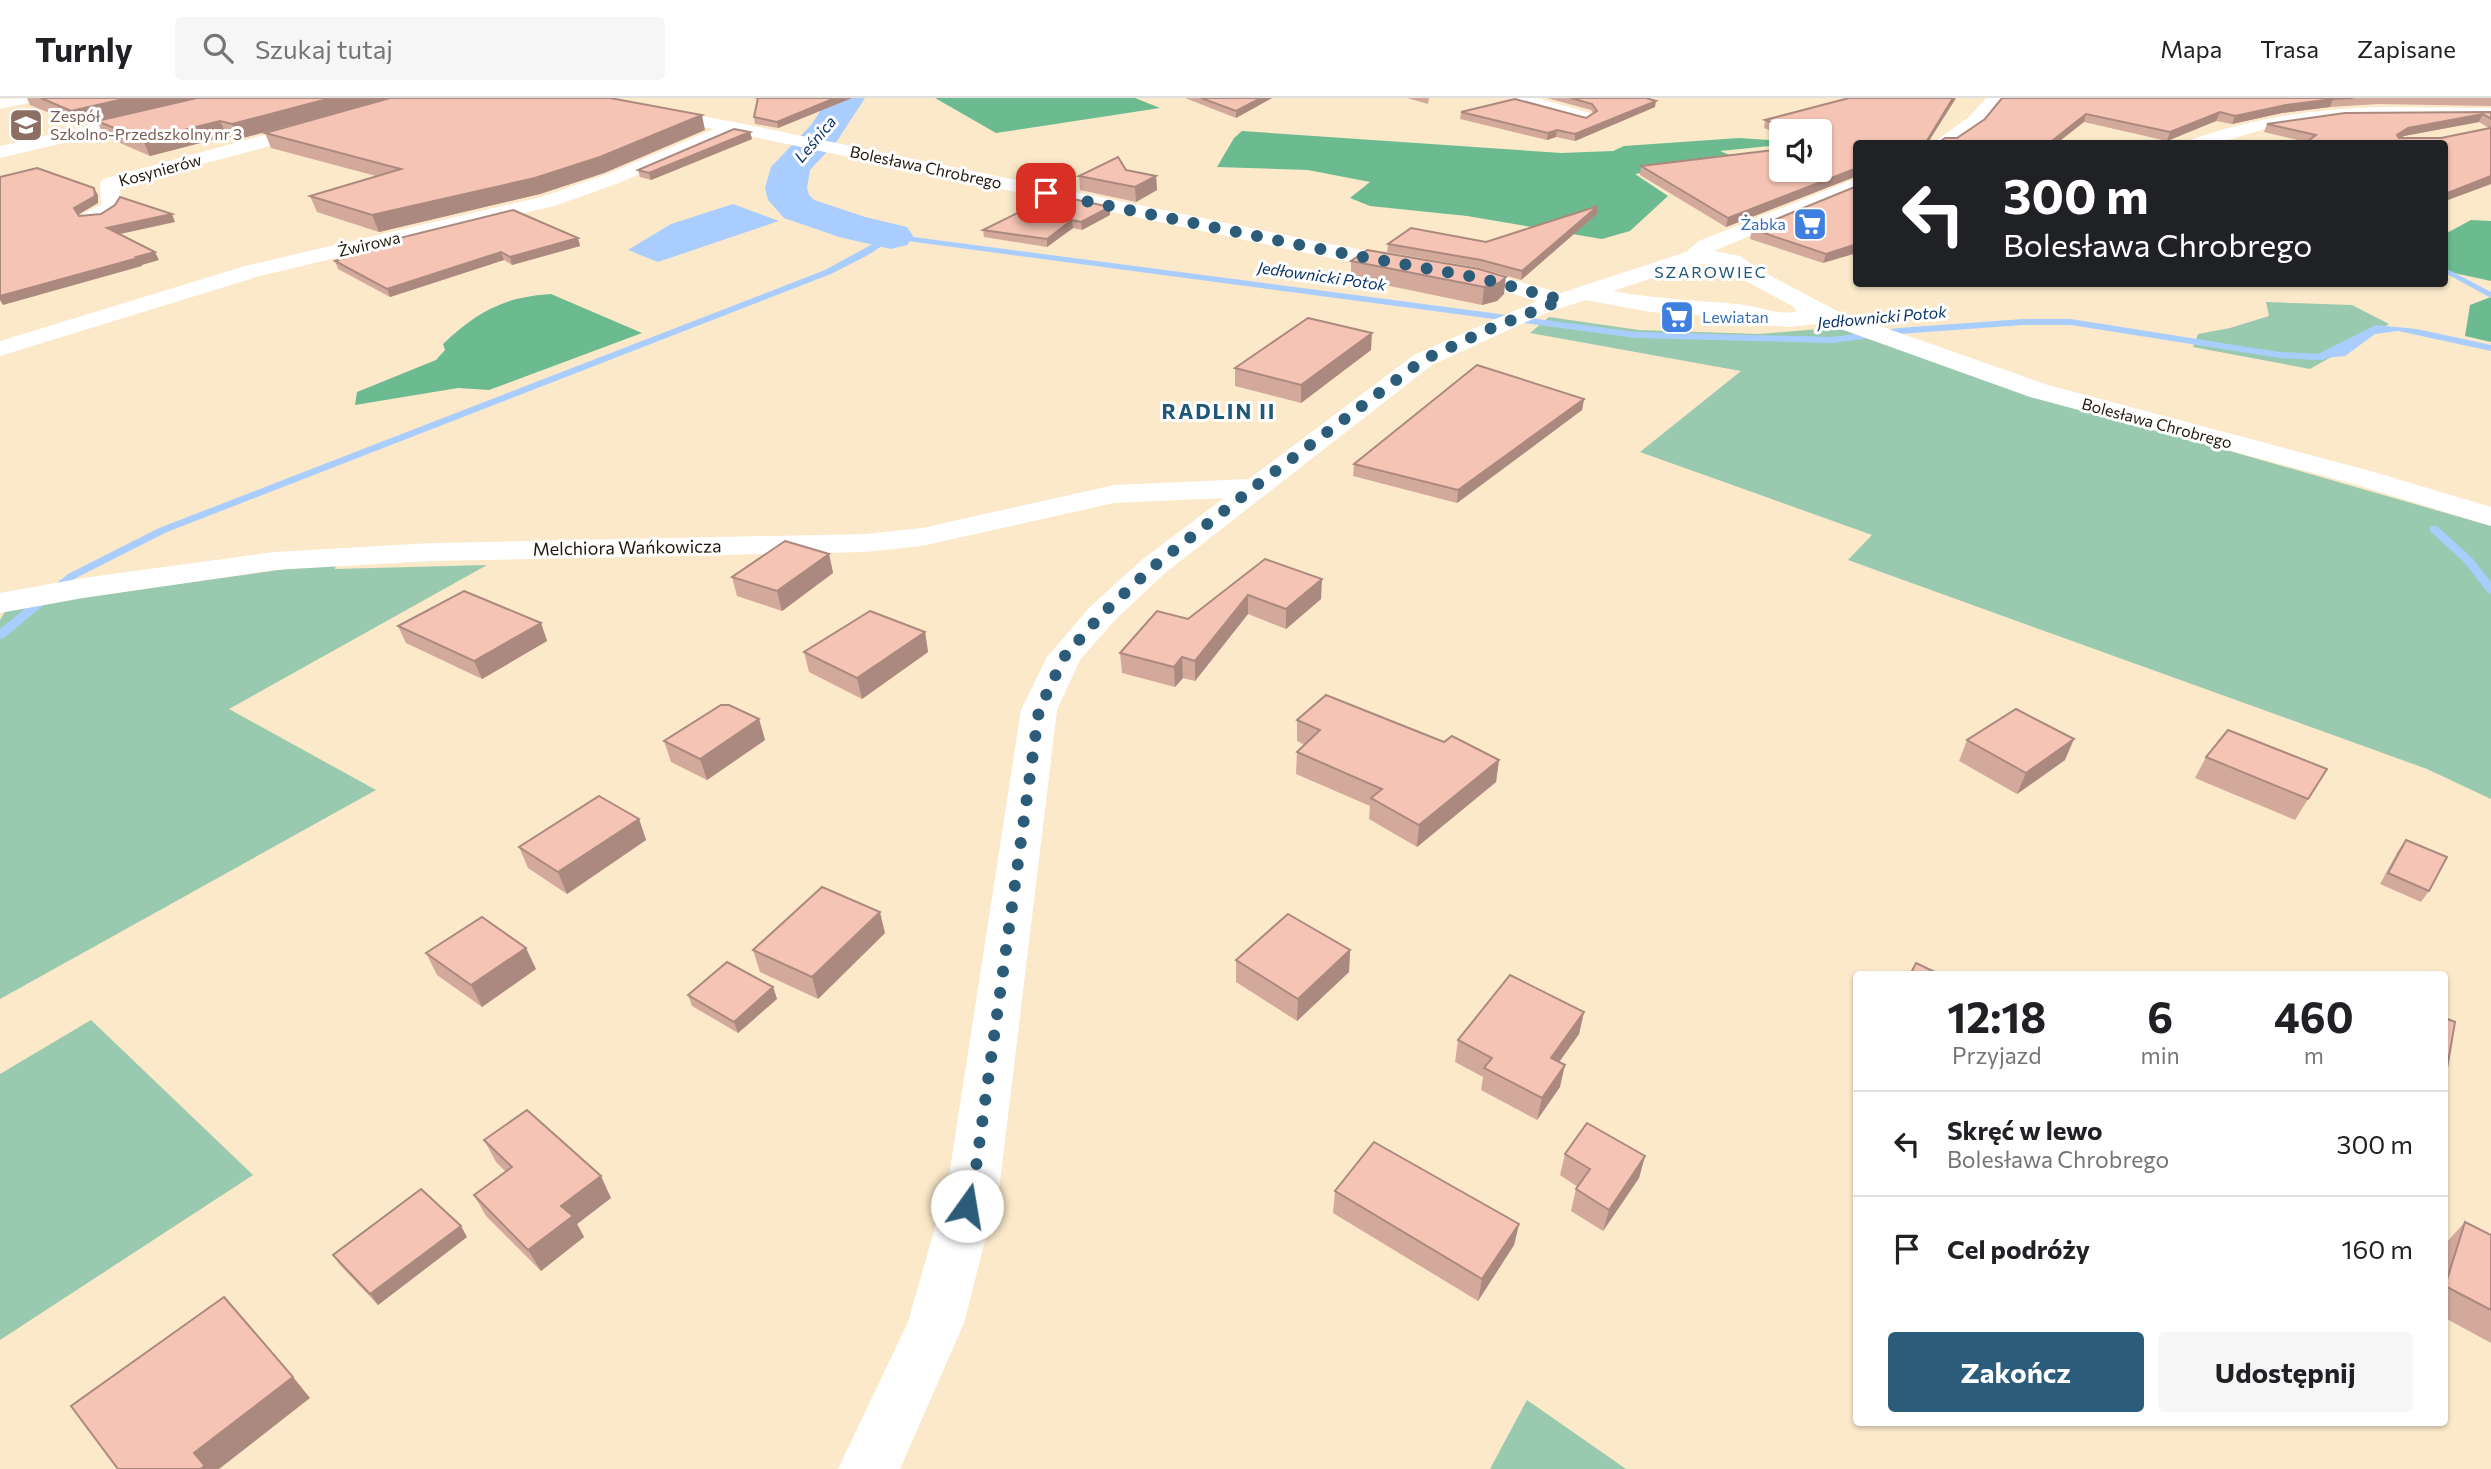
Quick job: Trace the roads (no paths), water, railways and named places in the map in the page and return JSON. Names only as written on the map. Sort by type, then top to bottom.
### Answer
[{"type":"street","points":[[0,104],[27,98]]},
{"type":"street","points":[[0,152],[233,98]]},
{"type":"street","name":"Kosynierów","points":[[90,217],[105,212],[111,206],[110,183],[372,113],[417,98]]},
{"type":"street","name":"Bolesława Chrobrego","points":[[578,98],[734,127],[1330,251],[1480,278],[1562,300]]},
{"type":"street","points":[[1519,98],[1584,117]]},
{"type":"street","points":[[1946,140],[1975,121],[1995,98]]},
{"type":"street","points":[[2207,140],[2243,127],[2287,117],[2377,112],[2491,113]]},
{"type":"street","name":"Żwirowa","points":[[0,349],[253,271],[547,202],[612,179],[734,127]]},
{"type":"street","points":[[2472,131],[2491,128]]},
{"type":"street","points":[[1694,257],[1707,246],[1853,186]]},
{"type":"street","points":[[1734,236],[1743,268]]},
{"type":"street","points":[[868,1469],[891,1427],[936,1323],[974,1182],[1039,710],[1064,657],[1102,614],[1154,566],[1423,360],[1538,308],[1673,266],[1676,262],[1694,257],[1715,258],[1743,268]]},
{"type":"street","points":[[1586,293],[1691,283],[1677,274],[1673,266]]},
{"type":"street","name":"Bolesława Chrobrego","points":[[1743,268],[1745,281],[1730,287],[1828,315]]},
{"type":"street","name":"Bolesława Chrobrego","points":[[1743,268],[1828,315],[1852,325],[2039,391],[2364,478],[2491,517]]},
{"type":"street","name":"Bolesława Chrobrego","points":[[1480,278],[1571,283],[1625,281]]},
{"type":"street","points":[[1586,293],[1650,305],[1741,311],[1789,320],[1828,315]]},
{"type":"street","name":"Melchiora Wańkowicza","points":[[13,601],[83,588],[274,561],[432,552],[865,543],[922,537],[1114,494],[1253,488]]},
{"type":"water","points":[[733,204],[779,221],[658,262],[628,250],[671,224]]},
{"type":"water","points":[[2376,325],[2417,329],[2491,345],[2491,351],[2398,331],[2375,334],[2345,356],[2306,360]]},
{"type":"waterway","name":"Leśnica","points":[[847,98],[824,133],[791,167],[786,188],[789,200],[799,209],[854,228],[891,236]]},
{"type":"waterway","name":"Jedłownicki Potok","points":[[0,635],[72,576],[163,530],[828,272],[891,236],[1636,335],[1832,340],[1899,331],[2023,322],[2071,322],[2279,355],[2323,357]]},
{"type":"waterway","points":[[2448,272],[2491,295]]},
{"type":"waterway","points":[[2434,529],[2469,561],[2491,590]]},
{"type":"place","name":"Zespół Szkolno-Przedszkolny nr 3","points":[[26,125]]},
{"type":"place","name":"Żabka","points":[[1810,224]]},
{"type":"place","name":"Lewiatan","points":[[1677,317]]},
{"type":"district","name":"SZAROWIEC","points":[[1711,272]]},
{"type":"district","name":"RADLIN II","points":[[1219,412]]}]
